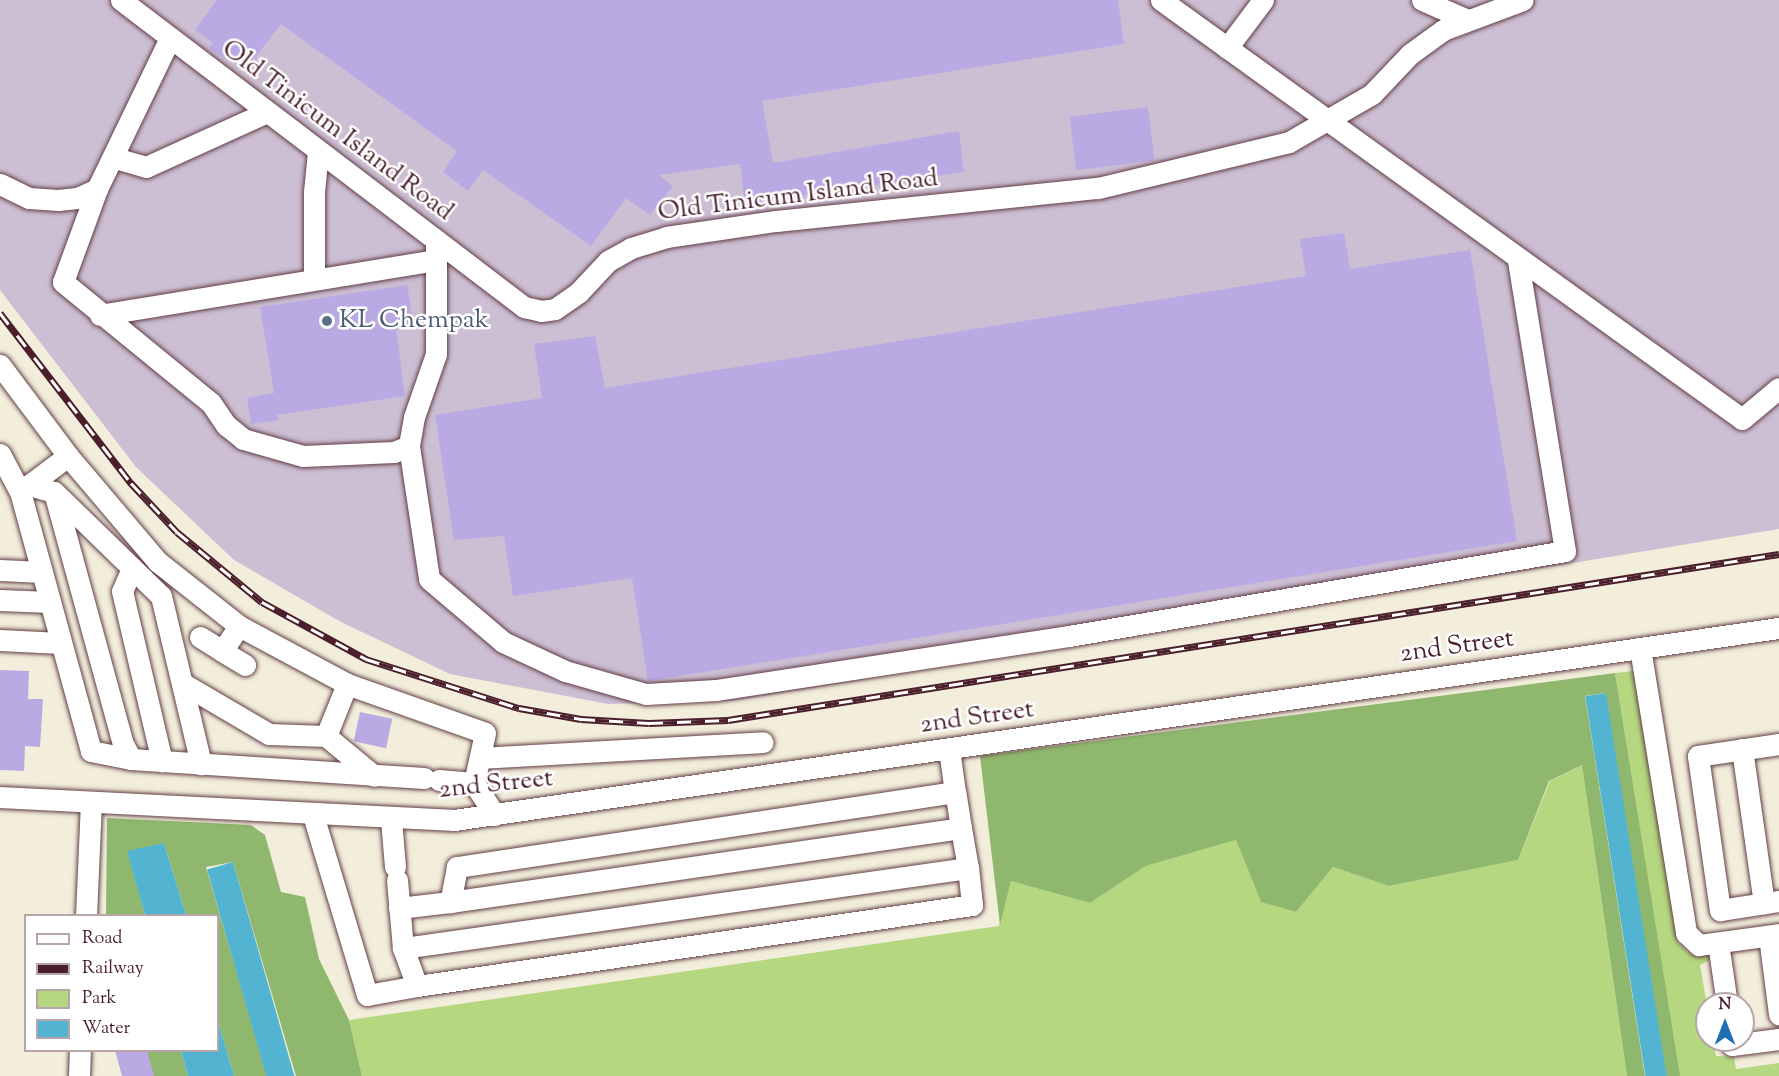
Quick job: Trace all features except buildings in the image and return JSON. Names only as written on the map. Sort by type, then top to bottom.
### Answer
[{"type":"street","name":"Old Tinicum Island Road","points":[[121,0],[318,151],[436,250],[524,307],[541,311],[555,309],[579,292],[608,261],[631,248],[666,237],[777,221],[1098,188],[1289,142],[1372,94],[1410,54],[1465,19],[1523,0]]},
{"type":"street","points":[[1161,0],[1518,260],[1742,419],[1779,388]]},
{"type":"street","points":[[1227,48],[1263,0]]},
{"type":"street","points":[[1422,0],[1465,19]]},
{"type":"street","points":[[170,38],[97,189],[63,282],[100,315],[211,403],[226,425],[243,439],[303,456],[394,452],[409,446]]},
{"type":"street","points":[[115,153],[122,160],[146,167],[267,112]]},
{"type":"street","points":[[314,279],[314,192],[318,151]]},
{"type":"street","points":[[0,184],[29,198],[58,200],[77,198],[97,189]]},
{"type":"street","points":[[100,315],[314,279],[436,250],[436,354],[414,417],[409,446],[429,579],[503,642],[566,671],[646,694],[716,690],[1371,587],[1565,551],[1518,260]]},
{"type":"street","points":[[0,364],[68,456],[158,562],[239,626],[347,684],[485,733],[474,783],[495,815]]},
{"type":"street","points":[[0,454],[25,488],[42,572],[91,751],[131,759],[474,783]]},
{"type":"street","points":[[25,488],[68,456]]},
{"type":"street","points":[[25,488],[54,492],[161,596],[201,764]]},
{"type":"street","points":[[54,492],[123,744],[131,759]]},
{"type":"street","points":[[132,568],[122,591],[162,761]]},
{"type":"street","points":[[0,570],[42,572]]},
{"type":"street","points":[[0,600],[50,602]]},
{"type":"street","points":[[222,651],[239,626]]},
{"type":"street","name":"2nd Street","points":[[0,797],[391,819],[495,815],[1779,628]]},
{"type":"street","points":[[200,638],[245,665]]},
{"type":"street","points":[[0,640],[62,643]]},
{"type":"street","points":[[1640,648],[1686,933],[1699,945],[1774,935],[1779,1014]]},
{"type":"street","points":[[182,683],[268,734],[326,736],[374,776]]},
{"type":"street","points":[[326,736],[347,684]]},
{"type":"street","points":[[480,758],[763,742]]},
{"type":"street","points":[[1742,749],[1771,902],[1720,910],[1698,756],[1742,749],[1779,744]]},
{"type":"street","points":[[313,815],[367,995],[972,905],[949,749]]},
{"type":"street","points":[[450,902],[457,867],[956,792]]},
{"type":"street","points":[[86,914],[91,803]]},
{"type":"street","points":[[391,819],[403,948],[417,986]]},
{"type":"street","points":[[399,908],[961,828]]},
{"type":"street","points":[[403,948],[968,868]]},
{"type":"street","points":[[1718,943],[1724,992]]},
{"type":"street","points":[[1755,1042],[1779,1039]]},
{"type":"street","points":[[79,1076],[80,1052]]},
{"type":"shaded area","points":[[0,0],[1779,0],[1779,529],[733,701],[608,704],[450,674],[339,621],[234,560],[136,467],[0,290]]},
{"type":"green space","points":[[1634,671],[1678,943],[1688,952],[1711,954],[1712,959],[1700,965],[1705,992],[1695,992],[1695,1052],[1715,1052],[1716,1056],[1734,1057],[1736,1069],[1779,1063],[1779,1076],[1679,1076],[1615,673]]},
{"type":"green space","points":[[1615,673],[1680,1076],[1665,1076],[1605,693],[1585,696],[1645,1076],[1627,1076],[1582,765],[1549,781],[1518,860],[1389,886],[1333,867],[1296,912],[1261,902],[1236,840],[1146,866],[1090,903],[1011,881],[1000,925],[980,756]]},
{"type":"green space","points":[[1582,765],[1627,1076],[362,1076],[349,1020],[999,926],[1011,881],[1090,903],[1146,866],[1236,840],[1261,901],[1296,912],[1333,867],[1389,886],[1518,860],[1550,781]]},
{"type":"green space","points":[[107,818],[251,825],[265,835],[281,892],[305,897],[319,959],[349,1020],[362,1076],[296,1076],[233,862],[206,867],[267,1076],[234,1076],[219,1024],[219,914],[186,914],[164,843],[128,852],[145,914],[106,914]]},
{"type":"green space","points":[[146,1052],[181,1052],[188,1076],[153,1076]]},
{"type":"water","points":[[1606,693],[1667,1076],[1645,1076],[1585,696]]},
{"type":"water","points":[[164,843],[186,914],[145,914],[127,851]]},
{"type":"water","points":[[233,862],[294,1076],[266,1076],[207,869]]},
{"type":"water","points":[[219,1024],[234,1076],[188,1076],[181,1052],[219,1052]]},
{"type":"railway","points":[[0,313],[131,483],[177,532],[262,602],[366,659],[519,708],[581,719],[649,723],[728,720],[1779,554]]},
{"type":"place","name":"KL Chempak","points":[[327,321]]}]
